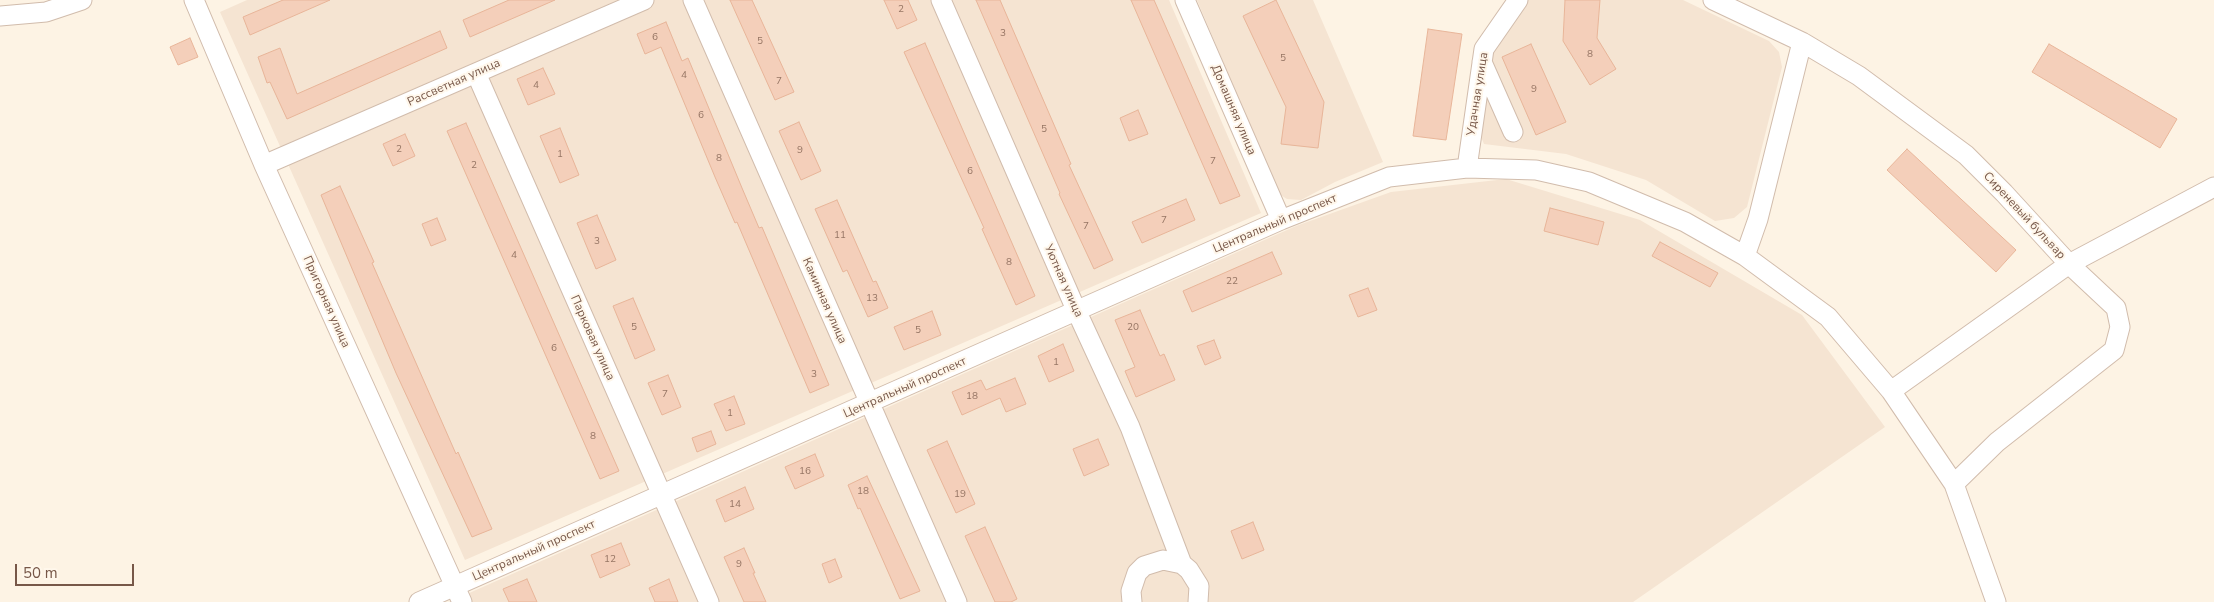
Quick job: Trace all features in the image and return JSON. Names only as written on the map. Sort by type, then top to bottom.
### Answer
[{"type":"street","points":[[0,16],[46,12],[82,0]]},
{"type":"street","name":"Пригорная улица","points":[[194,0],[264,165],[458,594]]},
{"type":"street","name":"Рассветная улица","points":[[264,165],[644,0]]},
{"type":"street","name":"Каминная улица","points":[[692,0],[957,602]]},
{"type":"street","name":"Уютная улица","points":[[941,0],[1076,312],[1130,427],[1182,564],[1195,578],[1199,586],[1198,602]]},
{"type":"street","name":"Домашняя улица","points":[[1185,0],[1281,220]]},
{"type":"street","name":"Удачная улица","points":[[1467,168],[1484,49],[1518,0]]},
{"type":"street","name":"Сиреневый бульвар","points":[[1713,0],[1802,42],[1859,76],[1966,155],[2004,192],[2069,264],[2116,308],[2120,327],[2114,350],[1997,442],[1954,484]]},
{"type":"street","points":[[1745,256],[1758,219],[1802,42]]},
{"type":"street","points":[[1481,61],[1513,132]]},
{"type":"street","name":"Парковая улица","points":[[476,73],[709,602]]},
{"type":"street","name":"Центральный проспект","points":[[419,602],[458,594],[661,495],[1281,220],[1389,177],[1467,168],[1536,170],[1589,182],[1685,222],[1745,256],[1828,317],[1891,390],[1954,484],[1996,602]]},
{"type":"street","points":[[1891,390],[2069,264],[2214,186]]},
{"type":"street","points":[[1132,602],[1133,582],[1144,566],[1163,560],[1182,564]]},
{"type":"shaded area","points":[[247,0],[1169,0],[1261,213],[465,560],[220,12]]},
{"type":"shaded area","points":[[1197,0],[1313,0],[1383,162],[1335,182],[1301,200],[1287,199],[1279,194]]},
{"type":"shaded area","points":[[1526,0],[1683,0],[1769,41],[1779,52],[1782,67],[1747,207],[1734,218],[1715,221],[1646,180],[1566,154],[1484,144],[1480,134],[1486,65]]},
{"type":"shaded area","points":[[1506,179],[1640,220],[1802,315],[1885,427],[1633,602],[449,602],[1296,226],[1391,192]]},
{"type":"building","points":[[283,0],[330,0],[250,35],[243,17]]},
{"type":"building","points":[[509,0],[555,0],[470,37],[463,20]]},
{"type":"building","points":[[730,0],[752,0],[794,92],[775,100]]},
{"type":"building","points":[[884,0],[908,0],[917,20],[897,29]]},
{"type":"building","points":[[976,0],[1000,0],[1071,164],[1069,165],[1113,260],[1094,269],[1059,194]]},
{"type":"building","points":[[1131,0],[1154,0],[1240,196],[1220,204]]},
{"type":"building","points":[[1276,0],[1324,102],[1318,148],[1281,144],[1286,107],[1243,16]]},
{"type":"building","points":[[1565,0],[1600,0],[1597,38],[1616,69],[1590,85],[1563,41]]},
{"type":"building","points":[[666,22],[682,61],[688,58],[759,228],[762,227],[829,385],[810,393],[737,222],[735,223],[715,177],[661,47],[645,54],[637,34]]},
{"type":"building","points":[[1428,29],[1462,34],[1446,140],[1413,136]]},
{"type":"building","points":[[440,31],[447,48],[287,119],[270,82],[267,83],[258,57],[280,48],[297,94]]},
{"type":"building","points":[[190,38],[198,57],[178,65],[170,47]]},
{"type":"building","points":[[925,43],[1035,296],[1016,305],[982,229],[984,228],[904,52]]},
{"type":"building","points":[[1531,44],[1566,122],[1536,135],[1502,57]]},
{"type":"building","points":[[2049,44],[2177,119],[2160,148],[2032,72]]},
{"type":"building","points":[[543,68],[555,94],[528,105],[517,79]]},
{"type":"building","points":[[1138,110],[1148,134],[1129,141],[1120,118]]},
{"type":"building","points":[[799,122],[821,171],[801,180],[779,131]]},
{"type":"building","points":[[466,123],[619,471],[600,479],[447,131]]},
{"type":"building","points":[[560,128],[579,175],[560,183],[540,136]]},
{"type":"building","points":[[405,134],[415,156],[393,166],[383,144]]},
{"type":"building","points":[[1907,149],[2016,250],[1996,272],[1887,170]]},
{"type":"building","points":[[340,186],[456,454],[458,452],[492,529],[472,537],[396,373],[321,195]]},
{"type":"building","points":[[1186,199],[1195,220],[1142,243],[1132,222]]},
{"type":"building","points":[[837,200],[873,282],[876,281],[888,308],[868,317],[847,270],[843,272],[815,209]]},
{"type":"building","points":[[1550,208],[1604,222],[1598,245],[1544,231]]},
{"type":"building","points":[[597,215],[616,260],[596,269],[577,223]]},
{"type":"building","points":[[437,218],[446,240],[431,246],[422,224]]},
{"type":"building","points":[[1660,242],[1718,273],[1710,287],[1652,256]]},
{"type":"building","points":[[1272,252],[1282,274],[1192,312],[1183,291]]},
{"type":"building","points":[[1368,288],[1377,310],[1358,317],[1349,295]]},
{"type":"building","points":[[633,298],[655,350],[635,359],[613,306]]},
{"type":"building","points":[[1140,310],[1160,356],[1164,354],[1175,380],[1136,397],[1125,371],[1135,367],[1115,320]]},
{"type":"building","points":[[932,311],[941,335],[904,350],[894,327]]},
{"type":"building","points":[[1214,340],[1221,358],[1205,365],[1197,346]]},
{"type":"building","points":[[1063,344],[1074,371],[1049,382],[1038,356]]},
{"type":"building","points":[[668,375],[681,407],[662,415],[648,383]]},
{"type":"building","points":[[1015,378],[1026,404],[1006,412],[1000,398],[962,415],[952,392],[981,380],[986,390]]},
{"type":"building","points":[[734,396],[745,424],[726,431],[714,404]]},
{"type":"building","points":[[711,431],[716,444],[697,452],[692,438]]},
{"type":"building","points":[[1098,439],[1109,465],[1084,476],[1073,449]]},
{"type":"building","points":[[947,441],[975,504],[956,513],[927,450]]},
{"type":"building","points":[[815,454],[824,476],[795,489],[785,467]]},
{"type":"building","points":[[867,476],[920,591],[900,599],[848,485]]},
{"type":"building","points":[[745,487],[754,509],[725,522],[716,500]]},
{"type":"building","points":[[1253,522],[1264,550],[1242,559],[1231,531]]},
{"type":"building","points":[[985,527],[1017,599],[1011,602],[995,602],[965,536]]},
{"type":"building","points":[[621,543],[630,565],[600,578],[591,555]]},
{"type":"building","points":[[744,548],[766,602],[744,602],[724,557]]},
{"type":"building","points":[[835,559],[842,577],[829,583],[822,564]]},
{"type":"building","points":[[527,579],[537,602],[509,602],[503,589]]},
{"type":"building","points":[[669,579],[678,602],[655,602],[649,588]]}]
